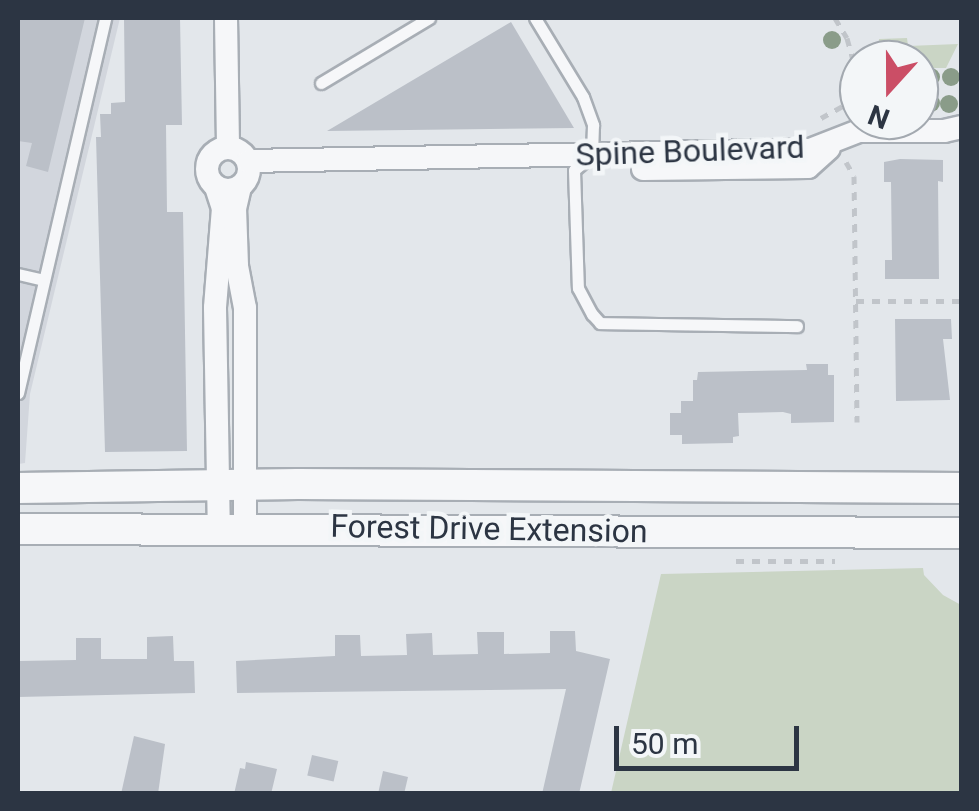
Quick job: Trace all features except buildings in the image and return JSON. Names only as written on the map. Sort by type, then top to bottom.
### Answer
[{"type":"street","points":[[226,18],[228,148]]},
{"type":"street","name":"Spine Boulevard","points":[[238,177],[810,150],[859,131],[956,133]]},
{"type":"street","points":[[232,529],[232,485],[216,308],[223,208],[238,177],[242,152],[228,148],[208,160],[207,172],[238,177]]},
{"type":"street","name":"Forest Drive Extension","points":[[18,488],[962,488]]},
{"type":"street","name":"Forest Drive Extension","points":[[18,528],[962,533]]},
{"type":"lane","points":[[18,394],[105,18]]},
{"type":"lane","points":[[321,83],[429,18]]},
{"type":"lane","points":[[535,18],[583,97],[593,125],[583,162],[578,288],[600,322],[797,326]]},
{"type":"lane","points":[[18,274],[43,280]]},
{"type":"path","points":[[835,18],[848,40]]},
{"type":"path","points":[[839,108],[821,118],[854,176],[857,422]]},
{"type":"path","points":[[856,302],[962,301]]},
{"type":"shaded area","points":[[18,18],[120,18],[30,394],[25,463],[18,464]]},
{"type":"green space","points":[[958,44],[946,68],[939,68],[939,45]]},
{"type":"green space","points":[[923,568],[924,575],[943,595],[961,605],[961,793],[611,793],[661,574]]}]
